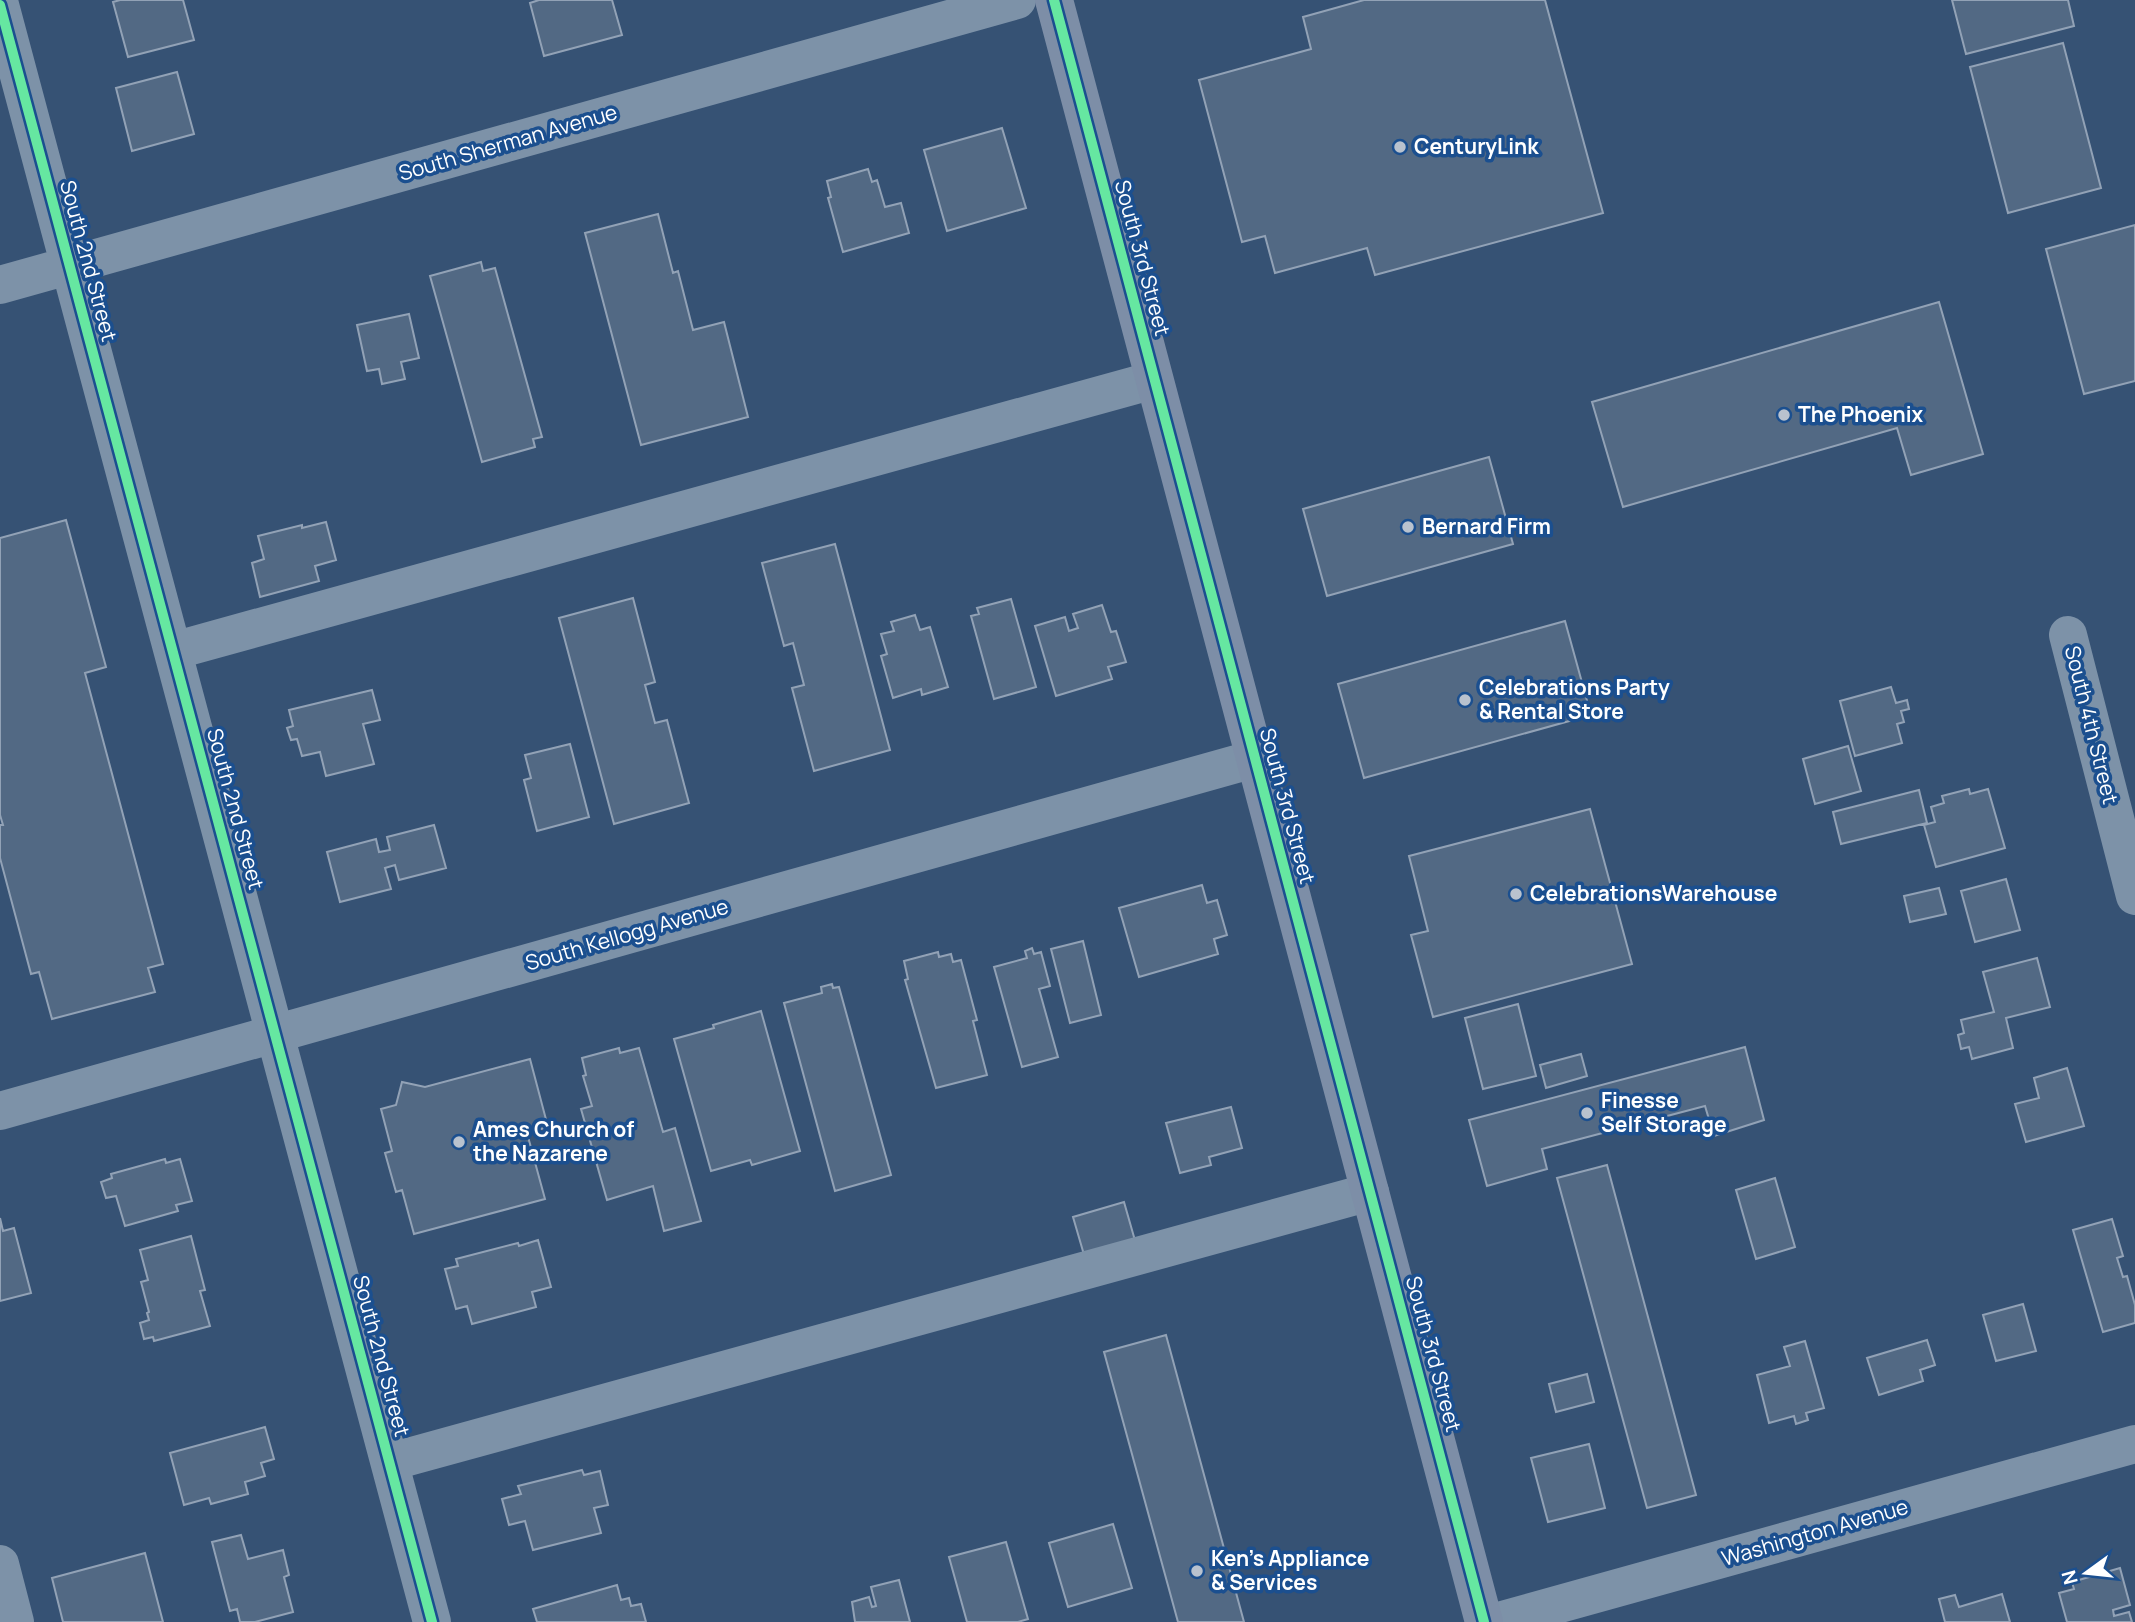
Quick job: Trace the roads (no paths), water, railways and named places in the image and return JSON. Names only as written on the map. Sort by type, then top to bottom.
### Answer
[{"type":"main road","name":"South 3rd Street","points":[[1054,0],[1484,1622]]},
{"type":"street","name":"South Sherman Avenue","points":[[0,285],[1017,0]]},
{"type":"street","name":"South 2nd Street","points":[[0,5],[432,1622]]},
{"type":"street","points":[[173,651],[1154,380]]},
{"type":"street","name":"South 4th Street","points":[[2068,635],[2135,896]]},
{"type":"street","name":"South Kellogg Avenue","points":[[0,1111],[1254,759]]},
{"type":"street","points":[[390,1462],[1370,1192]]},
{"type":"street","name":"Washington Avenue","points":[[1495,1622],[2135,1444]]},
{"type":"street","points":[[0,1564],[15,1622]]},
{"type":"place","name":"CenturyLink","points":[[1400,147]]},
{"type":"place","name":"The Phoenix","points":[[1784,415]]},
{"type":"place","name":"Bernard Firm","points":[[1408,527]]},
{"type":"place","name":"Celebrations Party & Rental Store","points":[[1465,700]]},
{"type":"place","name":"CelebrationsWarehouse","points":[[1516,894]]},
{"type":"place","name":"Finesse Self Storage","points":[[1587,1113]]},
{"type":"place","name":"Ames Church of the Nazarene","points":[[459,1142]]},
{"type":"place","name":"Ken's Appliance & Services","points":[[1197,1571]]}]
